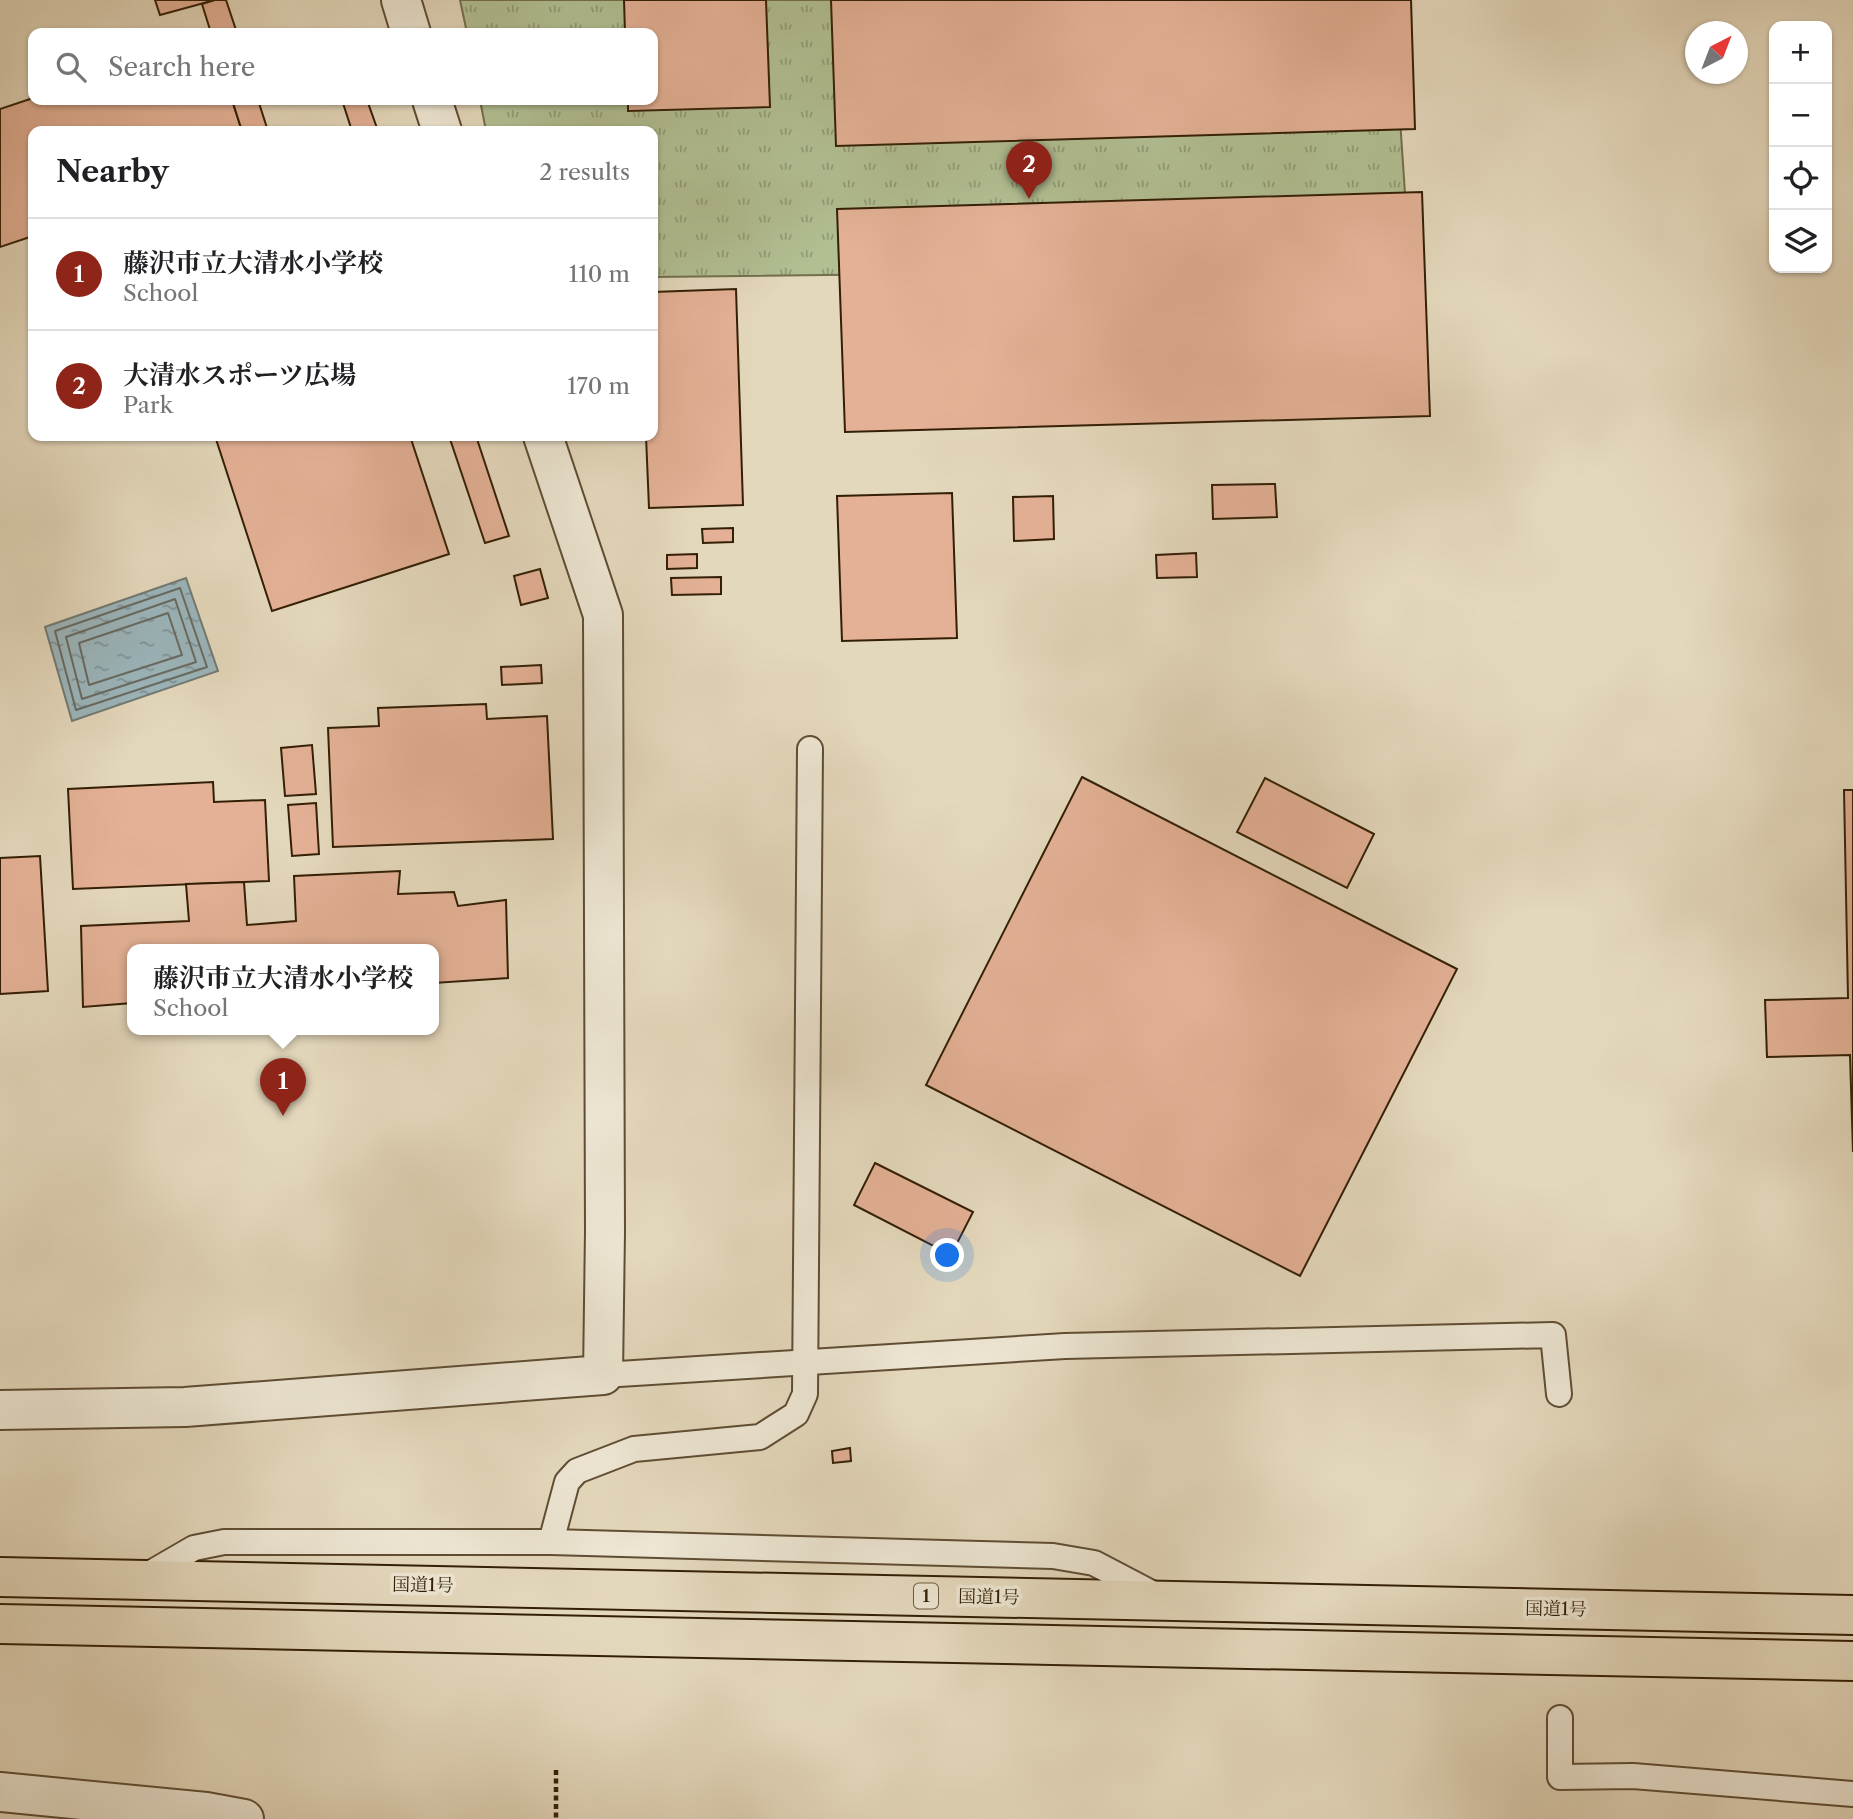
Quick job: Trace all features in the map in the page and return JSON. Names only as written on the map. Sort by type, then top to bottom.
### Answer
[{"type":"highway","name":"国道1号","points":[[0,1577],[1853,1615]]},
{"type":"highway","points":[[0,1624],[1853,1661]]},
{"type":"street","points":[[401,0],[409,28]]},
{"type":"street","points":[[434,105],[440,126]]},
{"type":"street","points":[[0,1410],[185,1407],[603,1374],[603,615],[545,441]]},
{"type":"street","points":[[27,1802],[206,1812],[244,1819]]},
{"type":"lane","points":[[551,1542],[567,1482],[577,1471],[634,1449],[760,1437],[796,1414],[805,1394],[810,749]]},
{"type":"lane","points":[[603,1374],[1065,1346],[1553,1335],[1559,1394]]},
{"type":"lane","points":[[140,1580],[194,1548],[224,1542],[551,1542],[1052,1556],[1094,1563],[1167,1601]]},
{"type":"lane","points":[[1560,1718],[1560,1777],[1633,1776],[1853,1794]]},
{"type":"path","points":[[556,1770],[556,1819]]},
{"type":"green space","points":[[460,0],[1392,0],[1410,268],[658,277],[658,126],[485,126],[481,105],[658,105],[658,28],[466,28]]},
{"type":"water","points":[[186,578],[218,671],[72,721],[45,627]]},
{"type":"building","points":[[155,0],[215,0],[160,15]]},
{"type":"building","points":[[226,0],[235,28],[209,28],[202,4]]},
{"type":"building","points":[[624,0],[766,0],[770,107],[628,111],[628,105],[658,105],[658,28],[625,28]]},
{"type":"building","points":[[831,0],[1411,0],[1415,129],[836,146]]},
{"type":"building","points":[[28,100],[28,105],[234,105],[240,126],[28,126],[28,238],[0,247],[0,109]]},
{"type":"building","points":[[234,105],[260,105],[266,126],[240,126]]},
{"type":"building","points":[[344,105],[369,105],[376,126],[350,126]]},
{"type":"building","points":[[1422,192],[1430,416],[845,432],[837,209]]},
{"type":"building","points":[[736,289],[743,505],[649,508],[646,441],[658,441],[658,292]]},
{"type":"building","points":[[217,441],[412,441],[449,554],[272,611]]},
{"type":"building","points":[[451,441],[478,441],[509,536],[485,543]]},
{"type":"building","points":[[1275,484],[1277,517],[1213,519],[1212,485]]},
{"type":"building","points":[[952,493],[957,638],[842,641],[837,496]]},
{"type":"building","points":[[1053,496],[1054,539],[1014,541],[1013,497]]},
{"type":"building","points":[[733,528],[733,542],[703,543],[702,529]]},
{"type":"building","points":[[1196,553],[1197,577],[1157,578],[1156,555]]},
{"type":"building","points":[[697,554],[697,568],[667,569],[667,555]]},
{"type":"building","points":[[540,569],[548,598],[521,605],[514,576]]},
{"type":"building","points":[[721,577],[721,594],[672,595],[671,578]]},
{"type":"building","points":[[541,665],[542,683],[502,685],[501,667]]},
{"type":"building","points":[[486,704],[487,719],[547,716],[553,839],[333,847],[328,728],[379,726],[378,708]]},
{"type":"building","points":[[312,745],[316,794],[285,796],[281,748]]},
{"type":"building","points":[[1082,777],[1457,969],[1300,1276],[926,1085]]},
{"type":"building","points":[[1265,778],[1374,834],[1347,888],[1237,832]]},
{"type":"building","points":[[213,782],[214,802],[265,800],[269,881],[73,889],[68,789]]},
{"type":"building","points":[[1844,790],[1853,790],[1853,1152],[1850,1055],[1767,1057],[1765,1000],[1848,998]]},
{"type":"building","points":[[316,803],[319,854],[292,856],[288,805]]},
{"type":"building","points":[[40,856],[48,991],[0,994],[0,858]]},
{"type":"building","points":[[400,871],[398,894],[454,892],[458,906],[506,900],[508,978],[439,983],[439,944],[127,944],[127,1003],[83,1007],[81,926],[189,921],[186,884],[244,882],[247,925],[296,921],[294,876]]},
{"type":"building","points":[[875,1163],[973,1212],[951,1255],[854,1205]]},
{"type":"building","points":[[850,1448],[851,1461],[833,1463],[832,1451]]},
{"type":"place","name":"大清水スポーツ広場","points":[[1029,199]]},
{"type":"place","name":"藤沢市立大清水小学校","points":[[283,1116]]}]
